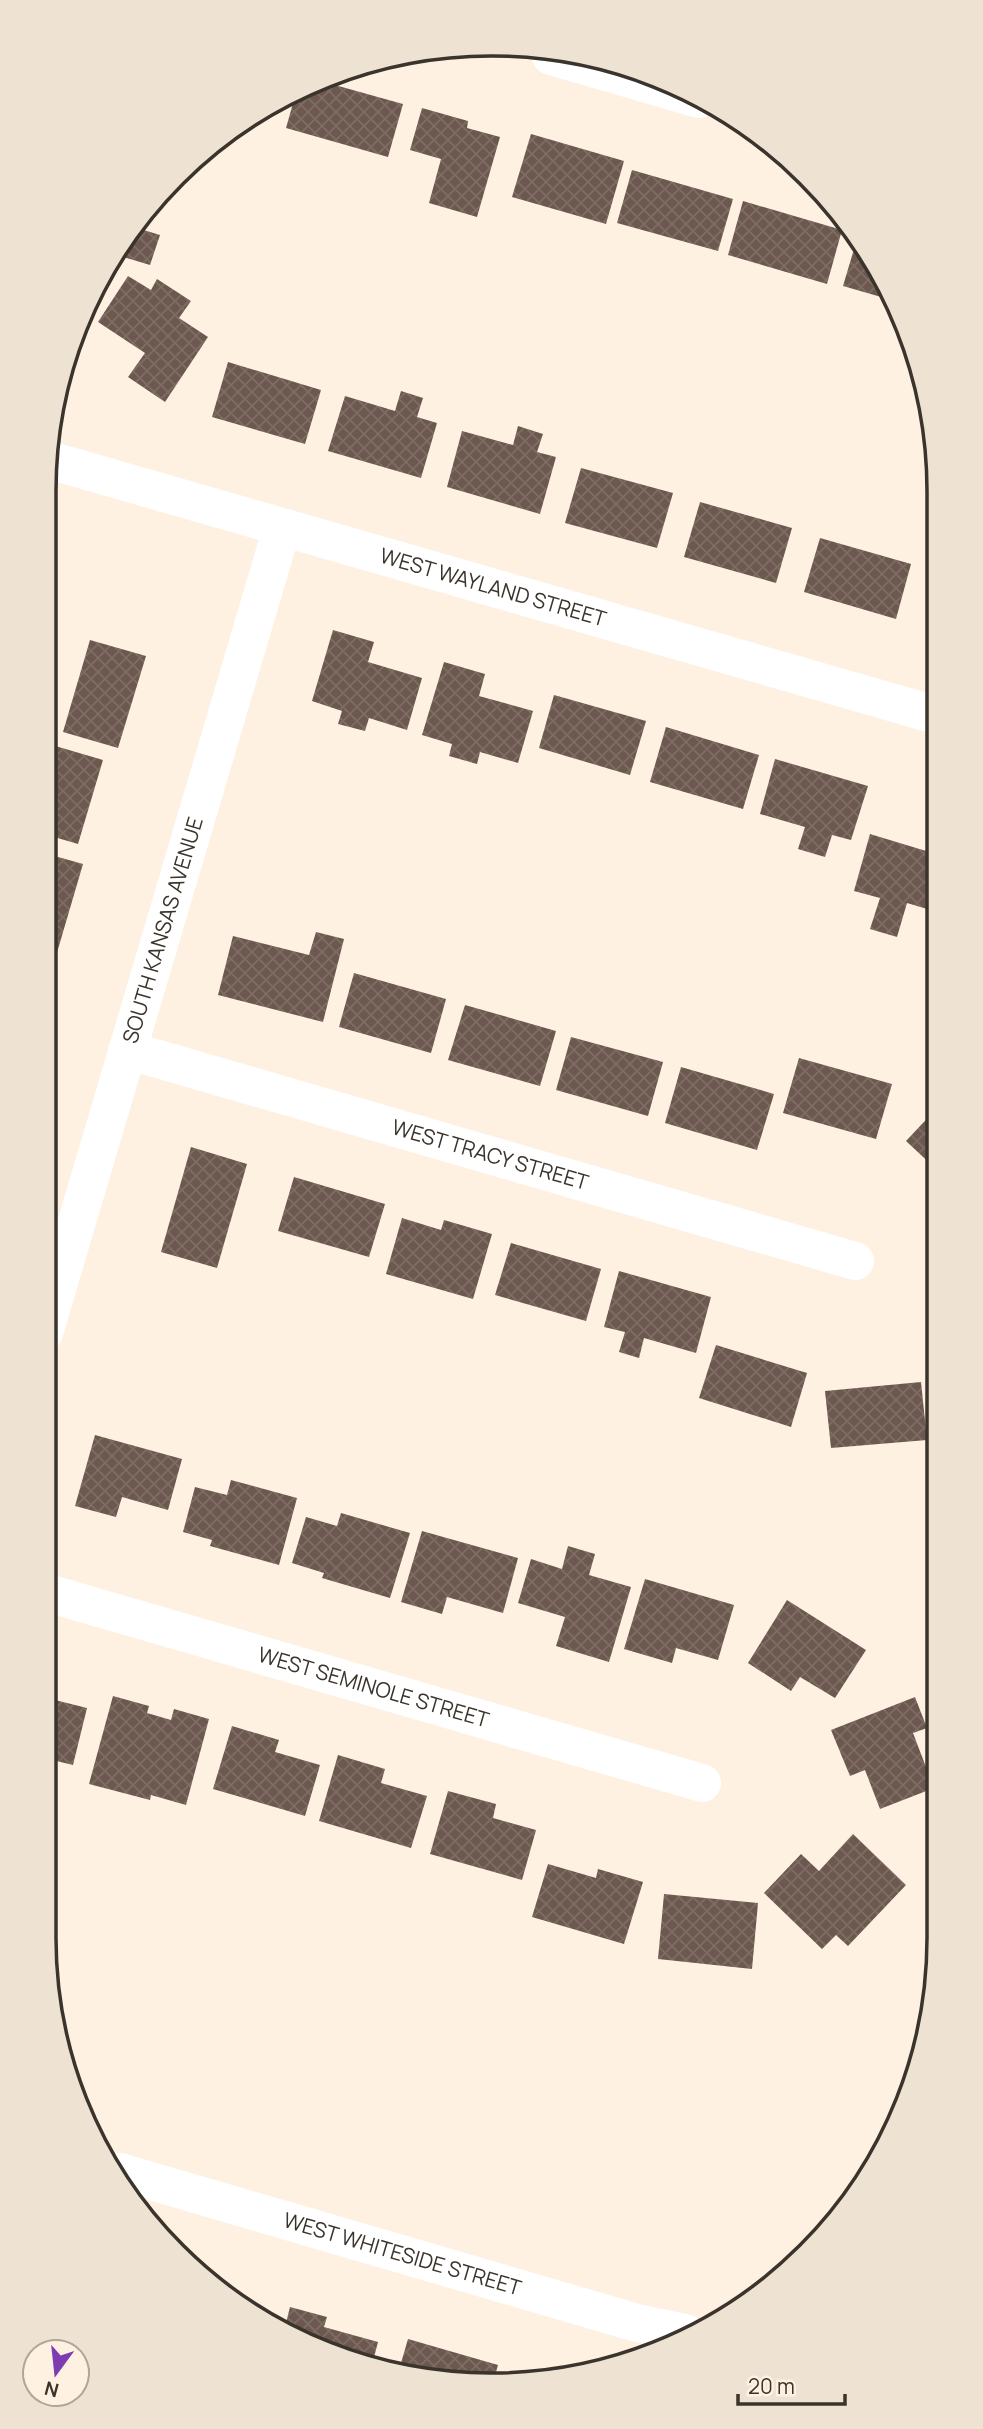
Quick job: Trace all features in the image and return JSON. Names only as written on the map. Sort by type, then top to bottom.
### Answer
[{"type":"street","points":[[594,69],[634,80]]},
{"type":"street","name":"WEST WAYLAND STREET","points":[[57,462],[927,712]]},
{"type":"street","name":"SOUTH KANSAS AVENUE","points":[[56,1292],[282,528]]},
{"type":"street","name":"WEST TRACY STREET","points":[[127,1050],[855,1261]]},
{"type":"street","name":"WEST SEMINOLE STREET","points":[[56,1595],[702,1783]]},
{"type":"street","name":"WEST WHITESIDE STREET","points":[[126,2174],[611,2315],[677,2331]]},
{"type":"building","points":[[335,85],[403,104],[388,157],[286,128],[293,104]]},
{"type":"building","points":[[422,108],[468,121],[467,128],[500,137],[477,217],[429,203],[441,159],[410,150]]},
{"type":"building","points":[[531,134],[624,161],[606,224],[512,197]]},
{"type":"building","points":[[632,170],[733,199],[718,251],[617,223]]},
{"type":"building","points":[[743,201],[839,229],[841,232],[827,284],[728,255]]},
{"type":"building","points":[[143,230],[160,235],[150,265],[124,257]]},
{"type":"building","points":[[854,250],[881,297],[843,286]]},
{"type":"building","points":[[128,276],[151,290],[157,279],[191,301],[179,318],[208,337],[165,402],[128,377],[145,353],[98,322]]},
{"type":"building","points":[[228,362],[321,390],[305,444],[212,417]]},
{"type":"building","points":[[401,391],[423,398],[417,417],[437,423],[421,478],[328,451],[345,396],[395,411]]},
{"type":"building","points":[[518,426],[543,434],[537,452],[556,457],[540,514],[447,487],[462,431],[513,445]]},
{"type":"building","points":[[581,468],[673,493],[657,548],[565,523]]},
{"type":"building","points":[[700,502],[792,528],[776,583],[684,557]]},
{"type":"building","points":[[820,538],[911,564],[896,619],[804,592]]},
{"type":"building","points":[[333,630],[374,642],[368,662],[422,678],[407,730],[369,718],[365,731],[338,724],[342,711],[312,701]]},
{"type":"building","points":[[90,640],[146,656],[118,748],[63,732]]},
{"type":"building","points":[[444,662],[485,674],[479,696],[533,711],[518,763],[480,752],[477,764],[449,756],[452,744],[422,735]]},
{"type":"building","points":[[554,695],[646,721],[630,775],[539,748]]},
{"type":"building","points":[[666,727],[759,755],[743,809],[650,782]]},
{"type":"building","points":[[56,746],[103,760],[78,844],[56,838]]},
{"type":"building","points":[[775,759],[868,786],[851,840],[832,835],[825,857],[798,849],[805,827],[760,814]]},
{"type":"building","points":[[870,834],[927,851],[927,909],[907,903],[897,937],[870,929],[880,898],[854,891]]},
{"type":"building","points":[[56,856],[83,864],[56,956]]},
{"type":"building","points":[[316,932],[344,939],[323,1022],[218,995],[233,936],[309,955]]},
{"type":"building","points":[[354,973],[446,999],[431,1053],[339,1027]]},
{"type":"building","points":[[465,1005],[556,1031],[540,1086],[448,1060]]},
{"type":"building","points":[[571,1037],[663,1062],[648,1116],[556,1090]]},
{"type":"building","points":[[799,1058],[892,1084],[876,1139],[783,1113]]},
{"type":"building","points":[[681,1067],[774,1094],[757,1150],[665,1123]]},
{"type":"building","points":[[927,1119],[927,1161],[906,1141]]},
{"type":"building","points":[[191,1147],[247,1164],[217,1268],[161,1252]]},
{"type":"building","points":[[294,1177],[385,1204],[369,1257],[278,1231]]},
{"type":"building","points":[[402,1218],[441,1230],[444,1220],[492,1234],[473,1299],[386,1274]]},
{"type":"building","points":[[511,1243],[601,1269],[586,1321],[495,1295]]},
{"type":"building","points":[[619,1271],[711,1297],[696,1353],[644,1338],[639,1358],[619,1352],[625,1332],[604,1327]]},
{"type":"building","points":[[716,1345],[807,1373],[791,1427],[699,1398]]},
{"type":"building","points":[[921,1382],[927,1440],[831,1448],[825,1391]]},
{"type":"building","points":[[95,1435],[182,1459],[168,1510],[122,1497],[116,1517],[75,1506]]},
{"type":"building","points":[[231,1480],[297,1498],[279,1565],[210,1546],[212,1540],[183,1532],[195,1487],[227,1495]]},
{"type":"building","points":[[341,1513],[410,1533],[390,1598],[322,1578],[324,1573],[292,1563],[306,1517],[337,1526]]},
{"type":"building","points":[[422,1531],[518,1558],[503,1613],[447,1597],[442,1614],[401,1602]]},
{"type":"building","points":[[568,1546],[595,1554],[589,1575],[631,1587],[609,1662],[556,1646],[565,1617],[518,1603],[531,1559],[562,1569]]},
{"type":"building","points":[[645,1579],[734,1605],[718,1660],[676,1648],[672,1663],[624,1649]]},
{"type":"building","points":[[787,1600],[866,1650],[835,1698],[800,1677],[791,1691],[748,1663]]},
{"type":"building","points":[[113,1696],[149,1706],[147,1713],[171,1720],[174,1709],[209,1719],[186,1805],[151,1795],[150,1800],[89,1784]]},
{"type":"building","points":[[915,1697],[927,1728],[913,1733],[927,1770],[927,1791],[880,1809],[865,1770],[850,1776],[831,1730]]},
{"type":"building","points":[[56,1700],[87,1708],[73,1765],[56,1761]]},
{"type":"building","points":[[232,1726],[279,1740],[275,1752],[320,1765],[305,1816],[213,1789]]},
{"type":"building","points":[[338,1755],[385,1769],[381,1783],[427,1796],[411,1848],[319,1821]]},
{"type":"building","points":[[448,1791],[496,1804],[493,1818],[536,1830],[522,1880],[430,1854]]},
{"type":"building","points":[[853,1834],[906,1885],[848,1946],[836,1935],[822,1949],[764,1893],[801,1854],[819,1871]]},
{"type":"building","points":[[548,1864],[596,1878],[598,1869],[643,1882],[624,1944],[532,1917]]},
{"type":"building","points":[[664,1894],[758,1903],[752,1969],[658,1959]]},
{"type":"building","points":[[290,2307],[327,2317],[324,2327],[378,2342],[374,2357],[325,2340],[286,2321]]},
{"type":"building","points":[[408,2339],[498,2365],[496,2373],[491,2373],[401,2363]]}]
